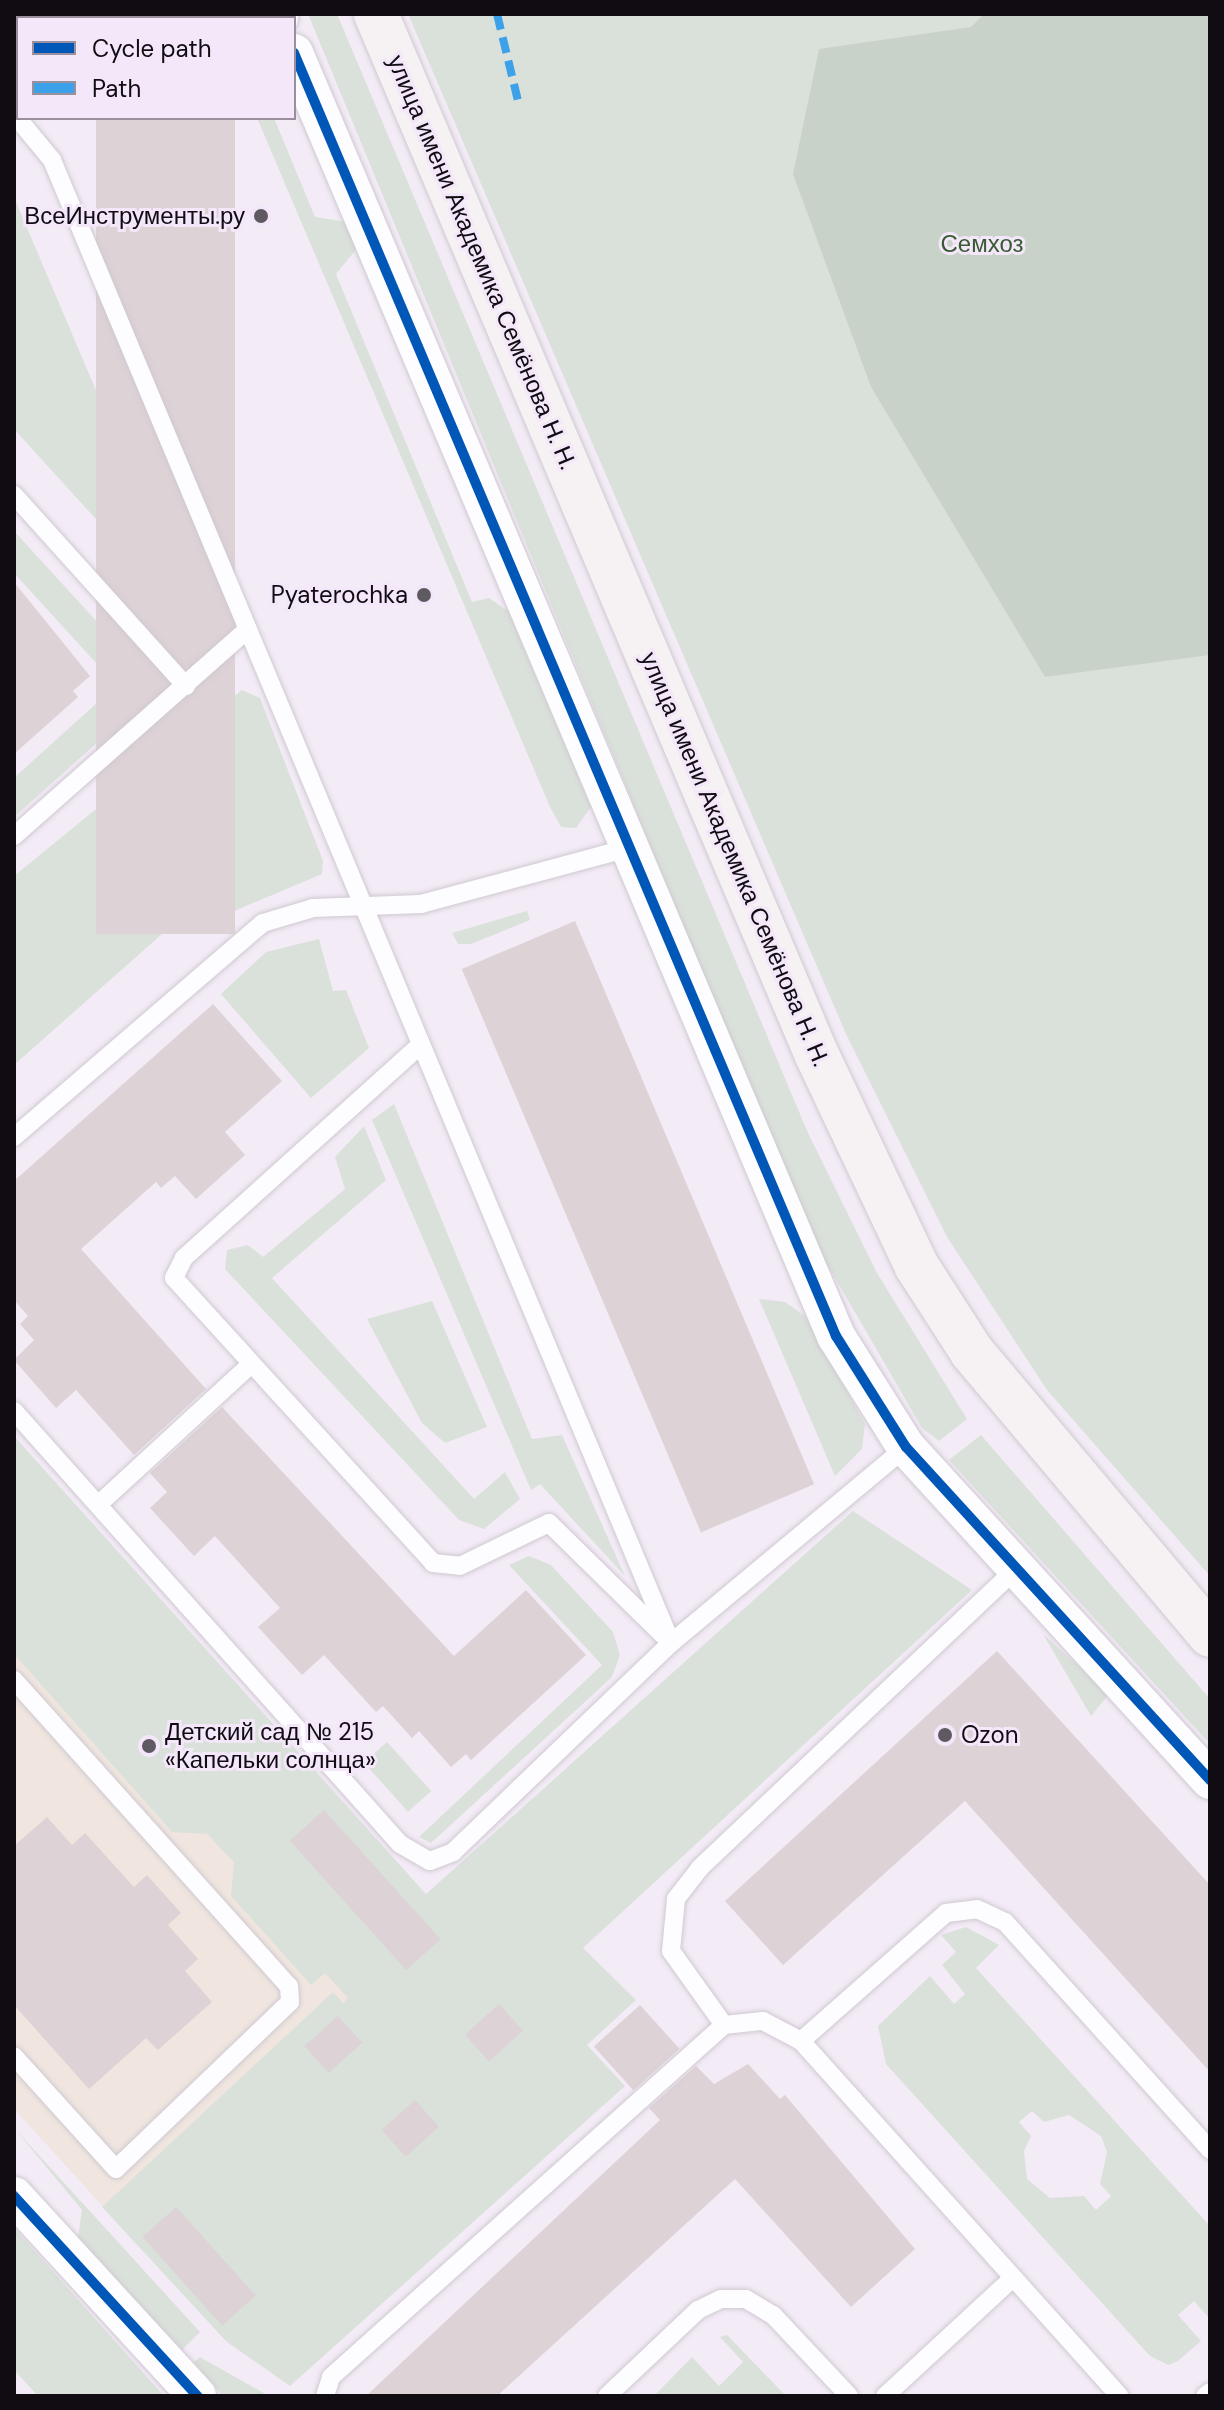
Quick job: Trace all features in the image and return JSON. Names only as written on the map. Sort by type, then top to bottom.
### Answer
[{"type":"main road","name":"улица имени Академика Семёнова Н. Н.","points":[[376,14],[816,1053],[916,1265],[972,1352],[1210,1635]]},
{"type":"street","points":[[296,58],[836,1336],[906,1447],[1210,1780]]},
{"type":"street","points":[[14,2196],[197,2396]]},
{"type":"lane","points":[[19,120],[52,160],[248,629],[417,1048],[671,1643]]},
{"type":"lane","points":[[14,495],[186,686]]},
{"type":"lane","points":[[14,836],[248,629]]},
{"type":"lane","points":[[14,1137],[263,923],[313,908],[363,911],[436,900],[628,848]]},
{"type":"lane","points":[[417,1048],[184,1258],[174,1278],[249,1366],[433,1563],[460,1566],[549,1523],[671,1643]]},
{"type":"lane","points":[[99,1504],[249,1366]]},
{"type":"lane","points":[[14,1411],[400,1844],[430,1861],[453,1852],[671,1643],[906,1447]]},
{"type":"lane","points":[[724,2025],[671,1951],[676,1899],[1017,1568]]},
{"type":"lane","points":[[14,1680],[289,1986],[290,2002],[116,2169],[14,2056]]},
{"type":"lane","points":[[801,2041],[946,1913],[977,1909],[1005,1922],[1210,2150]]},
{"type":"lane","points":[[325,2396],[331,2377],[724,2025],[763,2021],[801,2041],[1119,2396]]},
{"type":"lane","points":[[885,2396],[1012,2279]]},
{"type":"lane","points":[[607,2396],[698,2310],[721,2299],[746,2299],[773,2315],[849,2396]]},
{"type":"lane","points":[[1205,2396],[1210,2392]]},
{"type":"shaded area","name":"Детский сад № 215 «Капельки солнца»","points":[[14,1448],[555,2045],[227,2342],[14,2109]]},
{"type":"green space","points":[[308,14],[337,14],[808,1133],[877,1273],[967,1419],[939,1441],[922,1428],[813,1240]]},
{"type":"green space","points":[[408,14],[1210,14],[1210,1576],[1047,1390],[947,1237],[846,1034]]},
{"type":"green space","name":"Семхоз","points":[[984,14],[1210,14],[1210,655],[1045,677],[871,387],[793,174],[819,49],[971,27]]},
{"type":"green space","points":[[258,120],[275,120],[315,217],[348,222],[358,247],[336,274],[472,602],[489,598],[508,611],[591,807],[576,828],[561,827]]},
{"type":"green space","points":[[14,197],[162,546],[187,546],[197,561],[221,626],[207,642],[180,647],[160,637],[183,615],[14,429]]},
{"type":"green space","points":[[14,531],[121,648],[132,692],[119,723],[14,817],[14,778],[99,701],[105,685],[98,665],[14,573]]},
{"type":"green space","points":[[242,690],[260,698],[323,861],[322,874],[232,912],[205,896],[14,1065],[14,876]]},
{"type":"green space","points":[[527,911],[530,920],[471,944],[458,944],[452,933]]},
{"type":"green space","points":[[319,939],[333,991],[346,990],[369,1048],[311,1098],[221,994],[266,952]]},
{"type":"green space","points":[[394,1104],[532,1439],[562,1435],[625,1576],[540,1484],[531,1490],[372,1120]]},
{"type":"green space","points":[[364,1126],[386,1180],[272,1278],[474,1499],[505,1472],[520,1499],[484,1529],[459,1520],[225,1269],[227,1250],[248,1245],[263,1257],[345,1189],[335,1157]]},
{"type":"green space","points":[[759,1299],[785,1302],[805,1316],[865,1424],[862,1449],[835,1476]]},
{"type":"green space","points":[[432,1301],[487,1427],[445,1443],[422,1423],[367,1319]]},
{"type":"green space","points":[[981,1435],[1210,1699],[1210,1744],[949,1460]]},
{"type":"green space","points":[[14,1436],[426,1894],[853,1511],[972,1590],[583,1948],[636,2000],[587,2045],[625,2086],[290,2386],[227,2342],[102,2207],[333,1992],[343,2003],[348,1998],[325,1973],[311,1985],[231,1896],[234,1862],[207,1834],[172,1832],[14,1654]]},
{"type":"green space","points":[[529,1556],[551,1565],[613,1632],[620,1655],[612,1677],[431,1843],[419,1837],[602,1665],[509,1565]]},
{"type":"green space","points":[[1043,1634],[1109,1694],[1091,1716]]},
{"type":"green space","points":[[387,1742],[431,1791],[408,1812],[364,1763]]},
{"type":"green space","points":[[966,1927],[999,1945],[976,1968],[1210,2226],[1210,2319],[1194,2301],[1178,2315],[1201,2341],[1178,2361],[1168,2365],[1150,2356],[886,2064],[878,2026],[930,1976],[954,2004],[965,1994],[942,1965],[956,1952],[941,1935]],"holes":[[[1032,2111],[1044,2122],[1069,2115],[1101,2136],[1107,2152],[1100,2184],[1111,2196],[1096,2210],[1084,2196],[1050,2198],[1027,2179],[1024,2151],[1031,2136],[1019,2122]]]},
{"type":"green space","points":[[14,2128],[200,2332],[182,2350],[78,2237],[82,2210]]},
{"type":"green space","points":[[14,2228],[164,2396],[38,2396],[14,2370]]},
{"type":"green space","points":[[727,2335],[786,2396],[654,2396],[692,2357],[719,2386],[743,2362],[720,2337]]},
{"type":"green space","points":[[200,2357],[269,2396],[223,2396],[194,2362]]},
{"type":"building","points":[[96,120],[235,120],[235,934],[96,934]]},
{"type":"building","points":[[14,582],[90,676],[73,691],[78,697],[14,754]]},
{"type":"building","points":[[575,921],[814,1484],[701,1532],[462,969]]},
{"type":"building","points":[[213,1004],[282,1081],[225,1132],[245,1155],[196,1199],[175,1176],[161,1188],[156,1182],[81,1249],[206,1389],[134,1455],[76,1390],[56,1408],[14,1360],[34,1340],[20,1324],[28,1316],[14,1300],[14,1181]]},
{"type":"building","points":[[222,1407],[454,1656],[526,1590],[586,1655],[471,1760],[466,1754],[451,1767],[419,1731],[412,1738],[383,1706],[376,1712],[324,1655],[302,1675],[258,1627],[280,1608],[215,1536],[194,1556],[150,1508],[167,1492],[150,1473]]},
{"type":"building","points":[[997,1651],[1210,1885],[1210,2072],[965,1801],[783,1965],[725,1901]]},
{"type":"building","points":[[324,1810],[440,1939],[406,1970],[290,1841]]},
{"type":"building","points":[[47,1817],[72,1845],[85,1833],[134,1887],[147,1875],[181,1913],[168,1925],[198,1959],[185,1971],[212,2002],[158,2050],[146,2038],[89,2089],[14,2005],[14,1846]]},
{"type":"building","points":[[499,2004],[523,2031],[489,2062],[465,2035]]},
{"type":"building","points":[[640,2005],[679,2049],[633,2090],[594,2046]]},
{"type":"building","points":[[338,2016],[362,2043],[329,2073],[305,2046]]},
{"type":"building","points":[[748,2064],[780,2099],[785,2095],[915,2249],[851,2307],[735,2179],[497,2396],[366,2396],[660,2120],[649,2108],[696,2066],[714,2084]]},
{"type":"building","points":[[415,2100],[439,2127],[406,2157],[382,2130]]},
{"type":"building","points":[[176,2207],[256,2295],[222,2326],[143,2237]]},
{"type":"marked path","points":[[497,14],[518,101]]},
{"type":"cycle path","points":[[296,58],[836,1336],[906,1447],[1210,1780]]},
{"type":"cycle path","points":[[14,2196],[197,2396]]},
{"type":"place","name":"ВсеИнструменты.ру","points":[[261,216]]},
{"type":"place","name":"Pyaterochka","points":[[424,595]]},
{"type":"place","name":"Ozon","points":[[945,1735]]},
{"type":"place","name":"Детский сад № 215 «Капельки солнца»","points":[[149,1746]]}]
